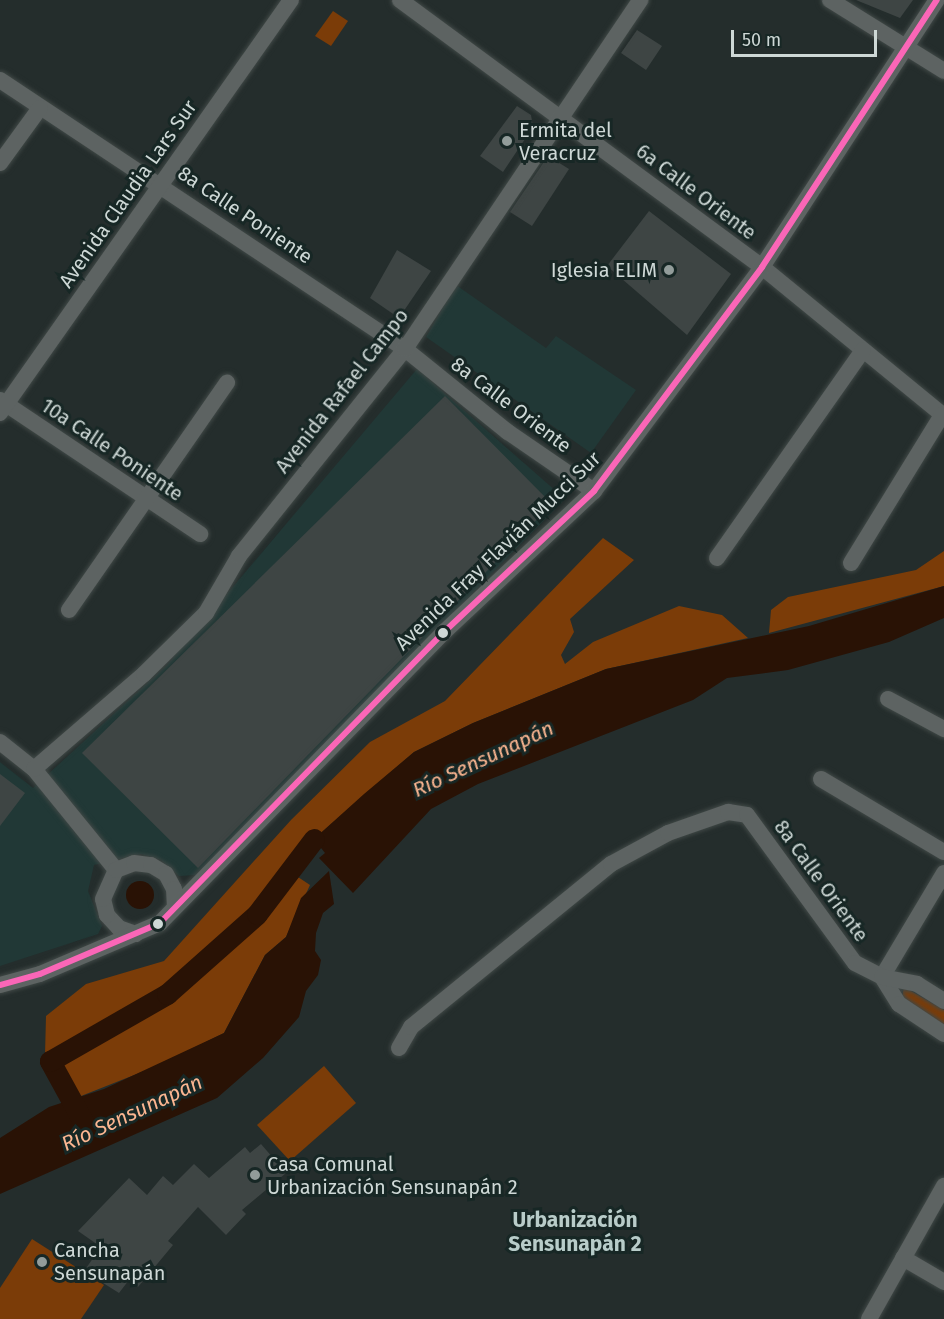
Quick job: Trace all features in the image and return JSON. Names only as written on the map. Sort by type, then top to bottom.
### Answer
[{"type":"street","name":"Avenida Claudia Lars Sur","points":[[2,405],[291,0]]},
{"type":"street","name":"6a Calle Oriente","points":[[400,0],[561,116],[762,267],[943,416]]},
{"type":"street","name":"Avenida Rafael Campo","points":[[34,769],[144,674],[206,613],[239,556],[405,349],[640,0]]},
{"type":"street","points":[[830,0],[944,70]]},
{"type":"street","name":"Avenida Fray Flavián Mucci Sur","points":[[0,984],[40,974],[160,923],[444,632],[594,491],[762,267],[937,0]]},
{"type":"street","name":"8a Calle Poniente","points":[[0,80],[40,108],[161,184],[405,349]]},
{"type":"street","points":[[0,163],[40,108]]},
{"type":"street","name":"8a Calle Oriente","points":[[405,349],[508,432],[594,491]]},
{"type":"street","points":[[717,558],[863,350]]},
{"type":"street","points":[[69,610],[149,501],[227,383]]},
{"type":"street","name":"10a Calle Poniente","points":[[2,405],[200,534]]},
{"type":"street","points":[[851,563],[943,416]]},
{"type":"street","points":[[888,699],[944,729]]},
{"type":"street","points":[[0,742],[34,769],[116,870]]},
{"type":"street","points":[[822,779],[944,852]]},
{"type":"street","name":"8a Calle Oriente","points":[[399,1048],[411,1027],[611,864],[668,833],[728,813],[747,815],[855,963],[882,977],[917,984],[944,1001]]},
{"type":"street","points":[[136,934],[119,928],[107,915],[103,899],[116,870],[134,863],[152,865],[166,874],[174,889],[175,906]]},
{"type":"street","points":[[944,873],[882,977],[899,1004],[944,1034]]},
{"type":"street","points":[[869,1319],[944,1186]]},
{"type":"street","points":[[903,1258],[944,1282]]},
{"type":"shaded area","points":[[333,11],[348,21],[331,46],[315,36]]},
{"type":"shaded area","points":[[456,285],[546,348],[556,336],[636,390],[591,453],[426,337]]},
{"type":"shaded area","points":[[417,369],[565,499],[196,875],[179,876],[161,860],[141,854],[94,865],[88,891],[102,926],[98,934],[0,966],[0,762],[33,788],[167,665]]},
{"type":"shaded area","points":[[603,538],[634,560],[570,619],[574,632],[561,655],[565,664],[593,642],[679,606],[722,615],[748,638],[606,669],[473,723],[414,752],[314,839],[257,914],[167,994],[45,1055],[46,1016],[86,984],[164,961],[291,820],[370,742],[445,701]]},
{"type":"shaded area","points":[[944,551],[944,586],[769,633],[771,610],[788,597],[916,570]]},
{"type":"shaded area","points":[[292,873],[310,885],[286,937],[265,955],[224,1033],[157,1066],[76,1098],[58,1063],[170,997],[259,918]]},
{"type":"shaded area","points":[[904,987],[944,1010],[944,1027],[902,998]]},
{"type":"shaded area","points":[[324,1066],[356,1103],[290,1161],[257,1125]]},
{"type":"shaded area","name":"Cancha Sensunapán","points":[[32,1239],[104,1285],[81,1319],[0,1319],[0,1288]]},
{"type":"water","name":"Río Sensunapán","points":[[944,586],[944,618],[889,642],[788,670],[727,678],[693,700],[478,784],[431,809],[353,893],[319,858],[325,853],[314,839],[364,794],[414,752],[473,723],[606,669],[809,626]]},
{"type":"water","name":"Río Sensunapán","points":[[329,871],[334,904],[323,913],[316,933],[315,951],[321,960],[318,975],[306,991],[299,1017],[263,1058],[217,1098],[0,1194],[0,1138],[49,1107],[104,1089],[224,1033],[265,955],[286,937],[301,898]]},
{"type":"water","points":[[140,881],[150,885],[154,895],[150,905],[140,909],[130,905],[126,895],[130,885]]},
{"type":"building","points":[[856,0],[913,0],[900,18]]},
{"type":"building","points":[[637,30],[662,46],[646,70],[621,53]]},
{"type":"building","name":"Ermita del Veracruz","points":[[517,106],[531,115],[533,127],[503,172],[480,156]]},
{"type":"building","points":[[548,156],[569,169],[532,226],[510,212]]},
{"type":"building","name":"Iglesia ELIM","points":[[649,211],[731,274],[687,335],[607,266]]},
{"type":"building","points":[[397,250],[431,271],[399,318],[370,298]]},
{"type":"building","points":[[445,396],[552,504],[198,868],[82,753]]},
{"type":"building","points":[[0,774],[25,793],[0,826]]},
{"type":"building","points":[[261,1144],[286,1173],[242,1210],[246,1214],[226,1235],[198,1207],[168,1241],[173,1245],[138,1287],[129,1280],[119,1293],[84,1271],[101,1247],[78,1231],[129,1178],[147,1195],[163,1176],[173,1185],[194,1164],[209,1178],[245,1147],[250,1153]]},
{"type":"waterway","name":"Río Sensunapán","points":[[85,1125],[50,1061],[167,994],[257,914],[314,839]]},
{"type":"transit line","points":[[0,985],[40,974],[160,923],[444,632],[594,491],[762,267],[937,0]]},
{"type":"place","name":"Ermita del Veracruz","points":[[507,141]]},
{"type":"place","name":"Iglesia ELIM","points":[[669,270]]},
{"type":"place","name":"Casa Comunal Urbanización Sensunapán 2","points":[[255,1175]]},
{"type":"place","name":"Cancha Sensunapán","points":[[42,1262]]},
{"type":"district","name":"Urbanización Sensunapán 2","points":[[575,1232]]}]
